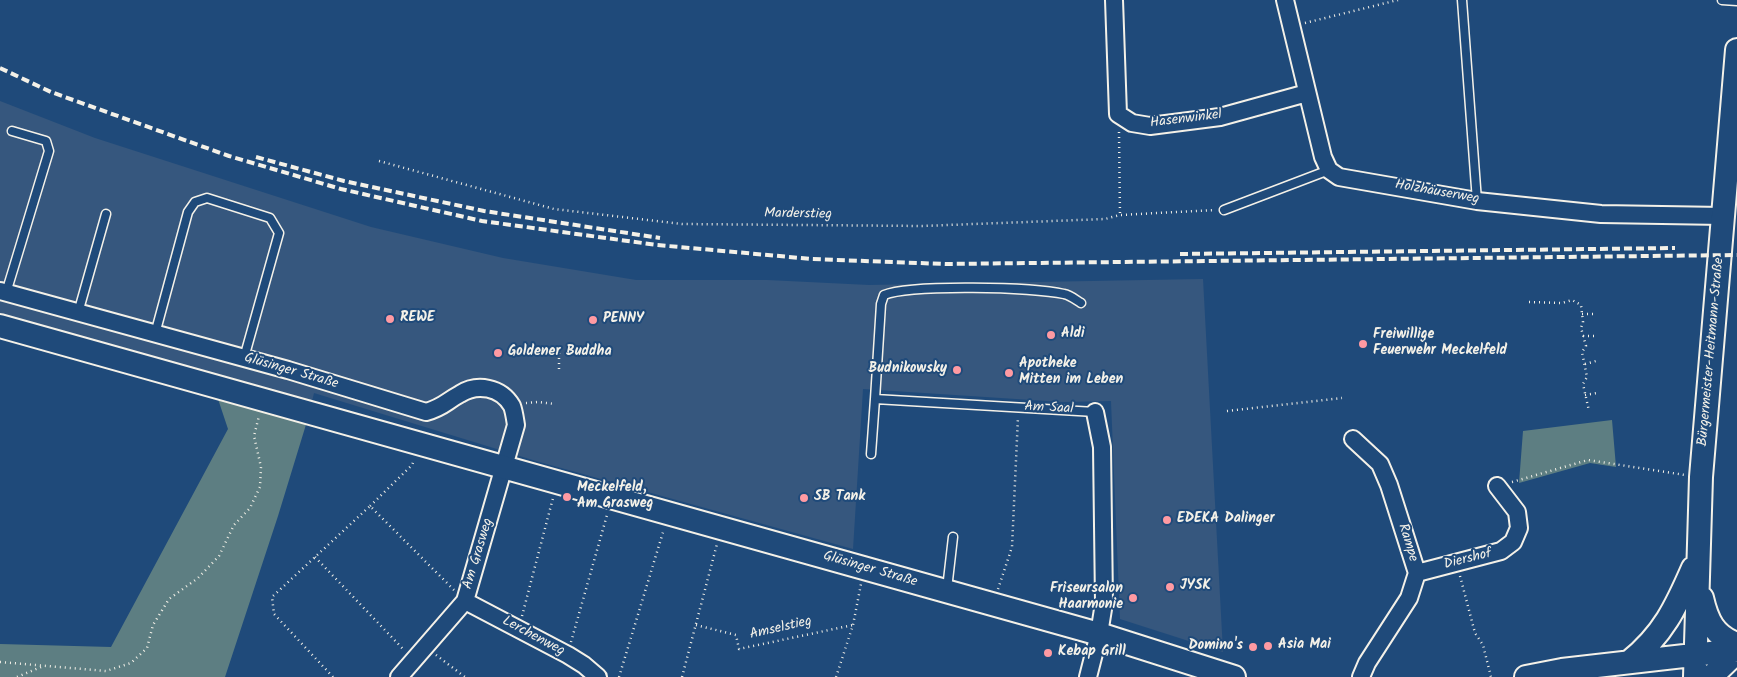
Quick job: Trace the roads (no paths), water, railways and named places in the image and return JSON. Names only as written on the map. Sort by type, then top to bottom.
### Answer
[{"type":"main road","name":"Bürgermeister-Heitmann-Straße","points":[[1695,677],[1701,477],[1737,50]]},
{"type":"main road","name":"Glüsinger Straße","points":[[0,326],[1099,634],[1234,677]]},
{"type":"main road","points":[[1697,569],[1705,612],[1714,631],[1737,644]]},
{"type":"main road","points":[[1620,663],[1648,647],[1664,627],[1697,569]]},
{"type":"main road","points":[[1526,677],[1562,670],[1737,651]]},
{"type":"main road","points":[[1711,677],[1737,651]]},
{"type":"main road","points":[[1620,663],[1648,677]]},
{"type":"street","name":"Hasenwinkel","points":[[1114,0],[1118,114],[1132,123],[1150,126],[1220,117],[1307,92]]},
{"type":"street","points":[[1285,0],[1323,157],[1329,170]]},
{"type":"street","name":"Holzhäuserweg","points":[[1329,170],[1339,177],[1477,200],[1601,214],[1723,216]]},
{"type":"street","name":"Glüsinger Straße","points":[[3,292],[244,358],[426,412],[442,408],[460,393],[478,387],[496,390],[512,406],[516,425],[505,467]]},
{"type":"street","name":"Am Saal","points":[[1088,677],[1099,634],[1104,603],[1102,447],[1095,412]]},
{"type":"street","name":"Rampe","points":[[1353,439],[1380,464],[1389,485],[1417,573],[1409,598],[1367,663],[1361,677]]},
{"type":"street","name":"Am Grasweg","points":[[399,677],[465,601],[505,467]]},
{"type":"street","name":"Diershof","points":[[1417,573],[1501,552],[1513,542],[1519,528],[1517,512],[1497,486]]},
{"type":"street","name":"Lerchenweg","points":[[465,601],[584,665],[598,677]]},
{"type":"lane","points":[[1462,0],[1477,200]]},
{"type":"lane","points":[[1722,0],[1737,1]]},
{"type":"lane","points":[[3,292],[49,151],[46,141],[12,131]]},
{"type":"lane","points":[[1224,210],[1329,170]]},
{"type":"lane","points":[[155,334],[188,212],[195,202],[207,198],[270,218],[278,233],[244,358]]},
{"type":"lane","points":[[78,313],[106,214]]},
{"type":"lane","points":[[871,454],[881,304],[884,294],[894,291],[1016,290],[1066,294],[1081,303]]},
{"type":"lane","name":"Am Saal","points":[[875,399],[1095,412]]},
{"type":"lane","points":[[946,591],[953,537]]},
{"type":"railway","points":[[0,68],[51,92],[229,156],[341,189],[482,221],[657,245],[812,259],[945,264],[1737,255]]},
{"type":"railway","points":[[256,157],[344,181],[484,211],[660,238]]},
{"type":"railway","points":[[1180,254],[1675,248]]},
{"type":"place","name":"REWE","points":[[390,319]]},
{"type":"place","name":"PENNY","points":[[593,320]]},
{"type":"place","name":"Aldi","points":[[1051,335]]},
{"type":"place","name":"Freiwillige Feuerwehr Meckelfeld","points":[[1363,344]]},
{"type":"place","name":"Goldener Buddha","points":[[498,353]]},
{"type":"place","name":"Budnikowsky","points":[[957,370]]},
{"type":"place","name":"Apotheke Mitten im Leben","points":[[1009,373]]},
{"type":"place","name":"Meckelfeld, Am Grasweg","points":[[567,497]]},
{"type":"place","name":"SB Tank","points":[[804,498]]},
{"type":"place","name":"EDEKA Dalinger","points":[[1167,520]]},
{"type":"place","name":"JYSK","points":[[1170,587]]},
{"type":"place","name":"Friseursalon Haarmonie","points":[[1133,598]]},
{"type":"place","name":"Asia Mai","points":[[1268,646]]},
{"type":"place","name":"Domino's","points":[[1253,647]]},
{"type":"place","name":"Kebap Grill","points":[[1048,653]]}]
